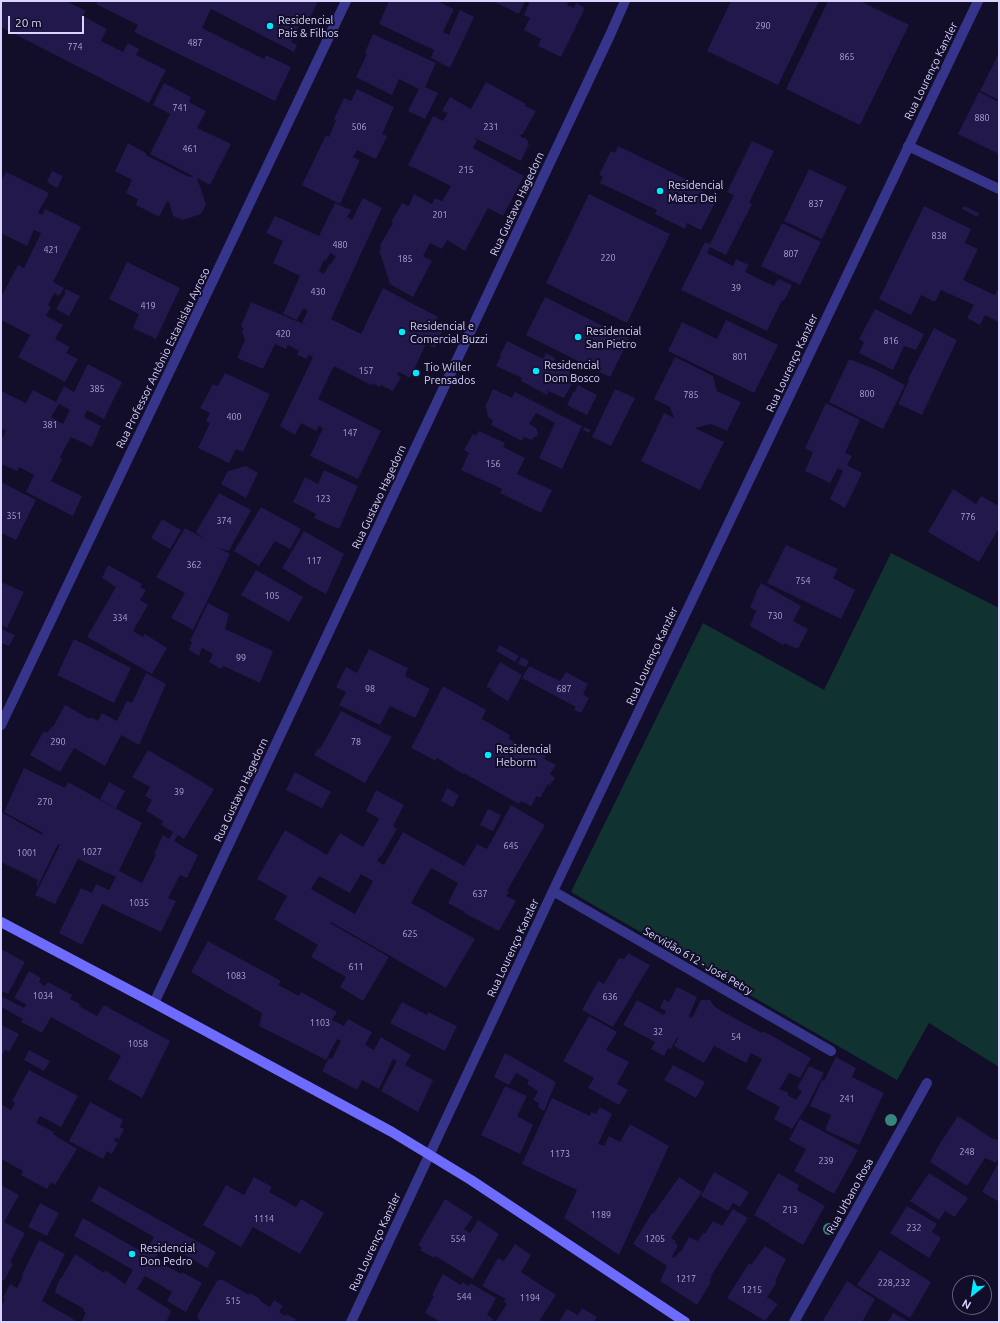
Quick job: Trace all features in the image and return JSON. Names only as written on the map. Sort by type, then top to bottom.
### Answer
[{"type":"main road","points":[[1,922],[154,1003],[430,1154],[685,1322]]},
{"type":"street","name":"Rua Professor Antônio Estanislau Ayroso","points":[[1,724],[346,1]]},
{"type":"street","name":"Rua Gustavo Hagedorn","points":[[154,1003],[625,1]]},
{"type":"street","name":"Rua Lourenço Kanzler","points":[[351,1322],[553,891],[978,1]]},
{"type":"street","points":[[908,146],[999,189]]},
{"type":"street","name":"Servidão 612 - José Petry","points":[[553,891],[831,1051]]},
{"type":"street","name":"Rua Urbano Rosa","points":[[794,1322],[927,1082]]},
{"type":"green space","points":[[891,553],[999,608],[999,1067],[929,1023],[897,1080],[571,892],[703,623],[824,690]]},
{"type":"building","points":[[1,1],[66,1],[86,11],[83,16],[107,29],[101,41],[123,52],[128,43],[139,49],[136,55],[166,70],[149,103],[1,27]]},
{"type":"building","points":[[98,1],[318,1],[309,20],[299,15],[294,25],[299,27],[291,42],[297,45],[294,52],[211,9],[202,28],[264,59],[266,55],[291,67],[275,101],[134,32],[138,25],[96,4]]},
{"type":"building","points":[[389,1],[437,1],[454,9],[443,32],[449,35],[460,10],[474,17],[450,68],[431,58],[434,50],[379,24]]},
{"type":"building","points":[[493,1],[525,1],[519,14]]},
{"type":"building","points":[[530,1],[569,1],[567,5],[574,8],[576,3],[585,8],[561,57],[538,46],[541,39],[524,30],[530,18],[524,15]]},
{"type":"building","points":[[731,1],[819,1],[778,85],[707,51]]},
{"type":"building","points":[[828,1],[860,1],[909,25],[860,125],[786,89]]},
{"type":"building","points":[[373,34],[436,63],[425,87],[438,93],[425,119],[408,111],[419,89],[399,79],[392,95],[356,77],[367,54],[365,52]]},
{"type":"building","points":[[999,53],[999,100],[980,91]]},
{"type":"building","points":[[486,82],[536,111],[522,135],[519,135],[526,138],[529,144],[521,161],[475,138],[477,141],[473,148],[524,176],[503,216],[488,208],[465,251],[447,240],[442,249],[430,243],[423,256],[432,261],[413,297],[390,284],[379,250],[381,249],[380,245],[393,223],[391,222],[402,203],[409,206],[414,194],[432,204],[435,198],[442,201],[451,186],[408,165],[433,116],[443,121],[448,113],[442,111],[450,97],[471,109]]},
{"type":"building","points":[[164,83],[191,97],[189,102],[206,111],[197,128],[231,144],[210,185],[197,178],[206,204],[201,214],[183,220],[173,216],[169,202],[167,201],[159,217],[136,205],[138,199],[126,193],[132,180],[115,171],[128,143],[146,153],[146,155],[189,177],[193,176],[150,154],[170,114],[153,105]]},
{"type":"building","points":[[357,89],[394,107],[382,134],[387,136],[376,159],[357,150],[353,157],[360,160],[340,204],[302,185],[326,135],[329,137],[336,120],[334,119],[344,98],[351,101]]},
{"type":"building","points":[[979,92],[999,102],[999,154],[958,134]]},
{"type":"building","points":[[752,141],[774,151],[749,203],[752,204],[726,255],[710,247],[707,253],[733,266],[736,259],[749,265],[745,272],[774,286],[778,279],[792,285],[784,301],[782,300],[767,331],[681,290],[705,242],[710,244],[734,195],[727,192]]},
{"type":"building","name":"Residencial Mater Dei","points":[[618,146],[704,188],[702,194],[716,201],[701,230],[687,223],[685,229],[655,214],[657,210],[600,183],[603,176],[599,175],[611,151],[615,153]]},
{"type":"building","points":[[809,169],[847,187],[822,239],[784,221]]},
{"type":"building","points":[[52,171],[63,176],[57,188],[47,182]]},
{"type":"building","points":[[6,172],[49,193],[38,213],[42,215],[45,209],[81,227],[53,282],[64,288],[59,296],[54,293],[48,305],[51,307],[46,316],[63,325],[55,339],[70,347],[66,353],[78,359],[65,382],[18,357],[30,335],[1,320],[1,297],[18,265],[24,268],[41,233],[34,230],[27,246],[1,233],[1,182]]},
{"type":"building","points":[[589,194],[670,234],[627,323],[546,283]]},
{"type":"building","points":[[363,198],[382,208],[331,319],[361,334],[383,288],[438,317],[435,325],[443,329],[435,348],[426,344],[410,378],[399,372],[397,375],[401,377],[393,391],[381,385],[380,387],[372,383],[371,385],[334,366],[318,399],[381,431],[358,479],[310,456],[323,428],[319,426],[316,431],[301,423],[295,435],[280,426],[313,357],[308,355],[307,359],[297,355],[299,351],[288,345],[286,349],[275,344],[263,369],[237,358],[245,340],[242,331],[244,329],[241,326],[251,302],[313,328],[302,323],[308,310],[303,309],[297,320],[283,314],[300,276],[273,263],[283,241],[266,233],[275,216],[319,236],[335,203],[351,210],[347,217],[352,220]],"holes":[[[330,253],[336,256],[324,274],[319,271],[324,260],[326,261]]]},
{"type":"building","points":[[924,206],[971,229],[965,243],[978,249],[963,280],[995,295],[999,286],[999,322],[985,315],[980,325],[967,318],[974,305],[941,290],[935,302],[921,295],[911,315],[879,299]]},
{"type":"building","points":[[964,206],[979,213],[977,217],[962,209]]},
{"type":"building","points":[[782,223],[821,242],[800,285],[761,266]]},
{"type":"building","points":[[127,262],[180,288],[156,339],[133,328],[139,314],[109,299]]},
{"type":"building","points":[[66,289],[80,296],[69,316],[56,309],[66,292],[64,292]]},
{"type":"building","name":"Residencial San Pietro","points":[[545,297],[629,339],[610,377],[526,335]]},
{"type":"building","points":[[875,309],[924,334],[916,350],[904,346],[893,370],[859,353],[864,342],[859,339]]},
{"type":"building","points":[[726,320],[778,345],[754,393],[668,351],[682,322],[717,339]]},
{"type":"building","points":[[934,328],[957,340],[922,415],[898,404],[909,380],[908,379]]},
{"type":"building","name":"Residencial Dom Bosco","points":[[507,341],[543,359],[546,353],[555,358],[553,364],[577,375],[564,398],[548,391],[547,395],[521,381],[522,378],[496,366]]},
{"type":"building","points":[[675,357],[713,376],[717,391],[741,402],[727,431],[711,424],[695,428],[724,442],[700,490],[641,461],[664,413],[674,418],[670,407],[654,399]]},
{"type":"building","points":[[849,359],[877,370],[905,385],[883,429],[829,402]]},
{"type":"building","points":[[88,364],[122,382],[104,419],[87,410],[84,417],[101,426],[92,447],[71,437],[60,457],[62,459],[51,481],[82,496],[73,516],[26,492],[34,475],[19,467],[17,471],[1,464],[1,440],[6,431],[1,428],[1,391],[26,403],[33,390],[56,402],[64,386],[74,392]],"holes":[[[59,404],[70,410],[63,424],[51,417]]]},
{"type":"building","points":[[225,373],[270,394],[243,452],[236,449],[229,463],[198,448],[210,423],[206,421],[210,413],[200,408],[213,384],[218,386]]},
{"type":"building","points":[[578,385],[597,395],[587,415],[567,405]]},
{"type":"building","points":[[493,389],[512,398],[515,392],[582,426],[562,469],[539,458],[555,423],[536,413],[529,424],[536,428],[538,434],[537,437],[535,436],[532,440],[524,437],[522,441],[491,425],[493,421],[488,417],[485,407]]},
{"type":"building","points":[[615,389],[635,398],[611,446],[592,437]]},
{"type":"building","points":[[826,403],[860,420],[845,453],[852,456],[847,465],[862,473],[845,508],[830,499],[843,471],[838,468],[830,483],[805,471],[813,452],[805,448]]},
{"type":"building","points":[[584,427],[591,430],[589,433],[583,430]]},
{"type":"building","points":[[479,431],[505,443],[503,447],[525,458],[517,474],[552,490],[541,513],[500,493],[502,489],[461,470],[469,453],[464,450],[473,434],[476,436]]},
{"type":"building","points":[[246,466],[258,473],[246,498],[221,484],[228,471]]},
{"type":"building","points":[[324,470],[358,486],[339,529],[314,518],[316,514],[293,502],[305,477],[318,484]]},
{"type":"building","points":[[1,482],[36,500],[16,540],[1,533]]},
{"type":"building","points":[[953,489],[976,504],[981,496],[999,506],[999,528],[979,562],[928,532]]},
{"type":"building","points":[[219,493],[251,510],[229,551],[219,548],[230,554],[193,630],[171,618],[185,593],[156,577],[185,528],[203,538],[196,532]]},
{"type":"building","points":[[261,507],[301,529],[290,549],[275,541],[259,566],[234,551]]},
{"type":"building","points":[[162,519],[181,530],[170,549],[151,538]]},
{"type":"building","points":[[304,531],[344,554],[326,594],[282,568]]},
{"type":"building","points":[[786,545],[838,569],[833,578],[855,590],[841,619],[767,583]]},
{"type":"building","points":[[108,565],[142,584],[140,587],[146,590],[140,600],[148,605],[133,631],[143,637],[145,634],[167,648],[152,674],[87,637],[116,587],[102,578]]},
{"type":"building","points":[[256,570],[303,597],[289,622],[241,595]]},
{"type":"building","points":[[1,582],[24,592],[7,628],[1,625]]},
{"type":"building","points":[[761,583],[801,606],[793,621],[808,629],[798,649],[784,643],[783,645],[750,626],[756,611],[750,607]]},
{"type":"building","points":[[208,603],[229,614],[225,629],[273,651],[260,683],[223,666],[221,669],[209,662],[213,654],[202,648],[199,656],[189,650],[192,642],[190,641]]},
{"type":"building","points":[[1,629],[15,635],[9,646],[1,643]]},
{"type":"building","points":[[74,639],[131,668],[114,703],[57,675]]},
{"type":"building","points":[[500,645],[519,656],[515,662],[496,651]]},
{"type":"building","points":[[369,649],[408,668],[405,676],[430,689],[415,718],[390,706],[380,725],[339,705],[346,692],[336,687],[346,667],[357,673]]},
{"type":"building","points":[[521,657],[529,661],[526,667],[518,664]]},
{"type":"building","points":[[500,662],[522,675],[508,701],[491,691],[492,689],[486,687]]},
{"type":"building","points":[[529,666],[560,681],[566,672],[588,684],[583,694],[589,698],[581,713],[574,710],[576,707],[522,678]]},
{"type":"building","points":[[146,673],[166,684],[139,745],[121,735],[105,766],[74,748],[60,772],[30,755],[44,731],[47,733],[52,726],[53,727],[65,705],[90,719],[91,717],[98,721],[102,713],[117,721],[127,701],[132,703]]},
{"type":"building","name":"Residencial Heborm","points":[[443,686],[486,710],[482,719],[510,735],[509,739],[535,753],[537,751],[546,756],[544,759],[556,765],[550,774],[555,778],[550,785],[548,784],[540,798],[537,796],[531,806],[521,801],[519,804],[464,773],[463,774],[437,758],[436,761],[411,748]]},
{"type":"building","points":[[341,711],[392,737],[365,783],[314,755],[318,748],[320,749]]},
{"type":"building","points":[[148,750],[214,789],[184,839],[178,835],[174,841],[198,855],[187,878],[180,875],[168,898],[176,901],[161,932],[102,904],[82,945],[59,933],[81,888],[92,893],[96,884],[109,890],[116,877],[78,859],[55,904],[35,895],[60,845],[58,844],[38,886],[36,885],[38,880],[1,862],[1,812],[42,835],[43,833],[4,812],[24,768],[65,788],[68,782],[142,823],[119,871],[142,883],[156,855],[154,854],[163,835],[169,839],[173,832],[161,825],[163,821],[146,811],[152,800],[145,796],[150,787],[132,777]]},
{"type":"building","points":[[295,772],[331,792],[322,808],[286,790]]},
{"type":"building","points":[[109,782],[125,791],[116,808],[100,799]]},
{"type":"building","points":[[447,788],[459,795],[453,807],[441,801]]},
{"type":"building","points":[[376,790],[404,805],[393,826],[397,829],[381,857],[380,856],[377,861],[384,865],[403,832],[464,866],[477,844],[487,849],[511,805],[545,825],[507,891],[509,892],[506,896],[516,901],[499,931],[448,903],[458,883],[431,868],[411,903],[475,939],[446,988],[331,922],[330,923],[389,957],[363,1001],[340,987],[346,977],[311,957],[318,945],[274,919],[287,896],[257,879],[285,830],[327,855],[340,833],[363,847],[379,819],[366,811]],"holes":[[[361,874],[373,881],[355,914],[311,889],[319,876],[350,893]]]},
{"type":"building","points":[[488,809],[501,815],[493,831],[480,825]]},
{"type":"building","points":[[208,941],[281,981],[278,985],[299,996],[301,992],[337,1012],[332,1020],[344,1026],[348,1019],[372,1032],[365,1045],[374,1050],[381,1037],[411,1055],[405,1065],[433,1080],[418,1112],[381,1091],[397,1061],[393,1059],[379,1089],[362,1080],[357,1090],[322,1071],[329,1058],[332,1059],[341,1041],[337,1039],[326,1060],[259,1026],[262,1013],[191,972]]},
{"type":"building","points":[[1,949],[25,962],[8,994],[1,991]]},
{"type":"building","points":[[628,953],[650,965],[613,1027],[582,1010],[598,981],[604,984],[619,958],[624,959]]},
{"type":"building","points":[[29,971],[41,978],[39,982],[45,986],[48,982],[72,995],[70,999],[97,1016],[104,1005],[170,1041],[142,1098],[108,1079],[121,1056],[51,1017],[42,1033],[21,1022],[23,1019],[1,1007],[3,997],[24,1008],[26,1004],[14,998]]},
{"type":"building","points":[[677,987],[697,997],[689,1016],[692,1018],[701,1000],[710,1000],[715,1007],[725,1013],[762,1033],[763,1031],[811,1058],[800,1078],[789,1073],[779,1089],[789,1093],[787,1095],[796,1100],[802,1091],[797,1088],[809,1066],[824,1073],[808,1104],[792,1129],[774,1119],[780,1107],[746,1089],[762,1059],[751,1053],[746,1063],[714,1046],[704,1063],[674,1046],[678,1038],[677,1037],[671,1049],[668,1048],[664,1056],[651,1049],[655,1042],[623,1025],[637,1000],[664,1015],[666,1011],[660,1008],[664,999],[669,1002]]},
{"type":"building","points":[[402,1002],[427,1015],[428,1012],[457,1026],[445,1051],[390,1023]]},
{"type":"building","points":[[589,1016],[617,1032],[606,1050],[629,1062],[617,1084],[628,1090],[619,1105],[588,1088],[594,1078],[563,1061]]},
{"type":"building","points":[[1,1025],[19,1034],[9,1052],[5,1050],[1,1057]]},
{"type":"building","points":[[29,1050],[50,1061],[44,1071],[24,1060]]},
{"type":"building","points":[[505,1053],[556,1082],[544,1111],[538,1107],[539,1103],[533,1100],[538,1091],[527,1084],[529,1080],[516,1073],[509,1085],[494,1077]]},
{"type":"building","points":[[836,1057],[856,1068],[852,1077],[884,1093],[859,1145],[825,1130],[831,1115],[810,1106],[822,1080],[824,1081]]},
{"type":"building","points":[[673,1065],[705,1082],[696,1098],[664,1080]]},
{"type":"building","points":[[29,1070],[78,1096],[61,1127],[40,1116],[36,1123],[54,1132],[53,1134],[77,1149],[55,1185],[51,1182],[47,1189],[21,1175],[23,1171],[1,1159],[1,1104],[11,1110],[15,1103],[12,1101]]},
{"type":"building","points":[[505,1086],[527,1096],[517,1116],[533,1125],[520,1154],[481,1135]]},
{"type":"building","points":[[552,1098],[590,1116],[591,1112],[596,1114],[600,1107],[612,1114],[598,1144],[604,1146],[609,1136],[620,1142],[630,1124],[669,1146],[619,1255],[564,1218],[577,1190],[522,1164]]},
{"type":"building","points":[[90,1102],[123,1120],[120,1127],[124,1129],[119,1139],[116,1138],[114,1141],[118,1143],[112,1154],[107,1151],[103,1159],[69,1141]]},
{"type":"building","points":[[958,1116],[993,1139],[994,1138],[999,1141],[999,1157],[996,1163],[985,1158],[967,1186],[930,1162],[937,1148]]},
{"type":"building","points":[[800,1119],[858,1150],[834,1194],[794,1171],[806,1149],[789,1140]]},
{"type":"building","points":[[999,1162],[999,1202],[982,1192]]},
{"type":"building","points":[[714,1172],[749,1192],[740,1207],[733,1203],[728,1211],[701,1196]]},
{"type":"building","points":[[778,1173],[799,1185],[797,1190],[825,1206],[803,1245],[754,1215]]},
{"type":"building","points":[[929,1173],[968,1198],[955,1217],[945,1211],[939,1220],[910,1201]]},
{"type":"building","points":[[254,1177],[272,1187],[269,1192],[296,1207],[301,1199],[324,1213],[300,1254],[253,1227],[241,1247],[203,1225],[226,1185],[244,1195]]},
{"type":"building","points":[[679,1177],[702,1192],[671,1238],[676,1241],[675,1243],[678,1245],[672,1257],[674,1258],[679,1252],[681,1252],[689,1237],[698,1241],[703,1233],[705,1234],[713,1221],[722,1226],[733,1209],[748,1218],[711,1276],[712,1277],[709,1281],[711,1282],[697,1305],[660,1281],[667,1266],[633,1244],[652,1213],[653,1214]]},
{"type":"building","points":[[1,1185],[19,1195],[4,1222],[25,1233],[10,1262],[13,1264],[4,1281],[1,1279]]},
{"type":"building","name":"Residencial Don Pedro","points":[[99,1186],[216,1252],[207,1268],[164,1243],[155,1259],[181,1274],[182,1272],[202,1283],[186,1312],[167,1301],[172,1292],[145,1276],[137,1289],[169,1309],[171,1312],[166,1322],[81,1322],[86,1313],[83,1311],[84,1309],[56,1293],[55,1291],[60,1278],[61,1279],[75,1254],[104,1273],[105,1270],[125,1284],[133,1270],[74,1236],[83,1218],[144,1253],[154,1237],[91,1201]]},
{"type":"building","points":[[445,1199],[473,1217],[464,1229],[470,1233],[478,1220],[499,1234],[473,1279],[435,1256],[434,1258],[420,1250],[422,1248],[418,1245]]},
{"type":"building","points":[[40,1203],[59,1213],[47,1236],[28,1227]]},
{"type":"building","points":[[907,1206],[937,1224],[932,1232],[941,1238],[929,1258],[890,1233]]},
{"type":"building","points":[[39,1240],[65,1254],[42,1301],[78,1322],[1,1322],[1,1307],[5,1299],[3,1298],[10,1284],[17,1288]]},
{"type":"building","points":[[515,1244],[531,1255],[521,1272],[556,1295],[540,1320],[542,1322],[495,1322],[507,1304],[504,1301],[506,1299],[482,1286],[498,1258],[504,1261]]},
{"type":"building","points":[[765,1246],[786,1259],[775,1281],[777,1282],[767,1297],[778,1304],[765,1321],[727,1298],[749,1263],[751,1265]]},
{"type":"building","points":[[880,1250],[931,1282],[910,1318],[857,1285]]},
{"type":"building","points":[[443,1274],[461,1285],[463,1282],[469,1286],[470,1283],[496,1298],[487,1315],[493,1319],[492,1322],[441,1322],[425,1313]]},
{"type":"building","name":"Residencial Don Pedro","points":[[223,1280],[249,1295],[250,1293],[270,1307],[274,1300],[283,1306],[279,1312],[285,1316],[286,1314],[296,1319],[294,1322],[202,1322],[197,1316],[217,1281]]},
{"type":"building","points":[[847,1281],[875,1299],[862,1322],[822,1322]]},
{"type":"building","points":[[582,1308],[597,1317],[594,1322],[559,1322],[567,1309],[578,1315]]},
{"type":"building","points":[[893,1313],[908,1321],[908,1322],[888,1322]]},
{"type":"place","name":"Residencial Pais & Filhos","points":[[270,26]]},
{"type":"place","name":"Residencial Mater Dei","points":[[660,191]]},
{"type":"place","name":"Residencial e Comercial Buzzi","points":[[402,332]]},
{"type":"place","name":"Residencial San Pietro","points":[[578,337]]},
{"type":"place","name":"Residencial Dom Bosco","points":[[536,371]]},
{"type":"place","name":"Tio Willer Prensados","points":[[416,373]]},
{"type":"place","name":"Residencial Heborm","points":[[488,755]]},
{"type":"place","name":"Residencial Don Pedro","points":[[132,1254]]}]
